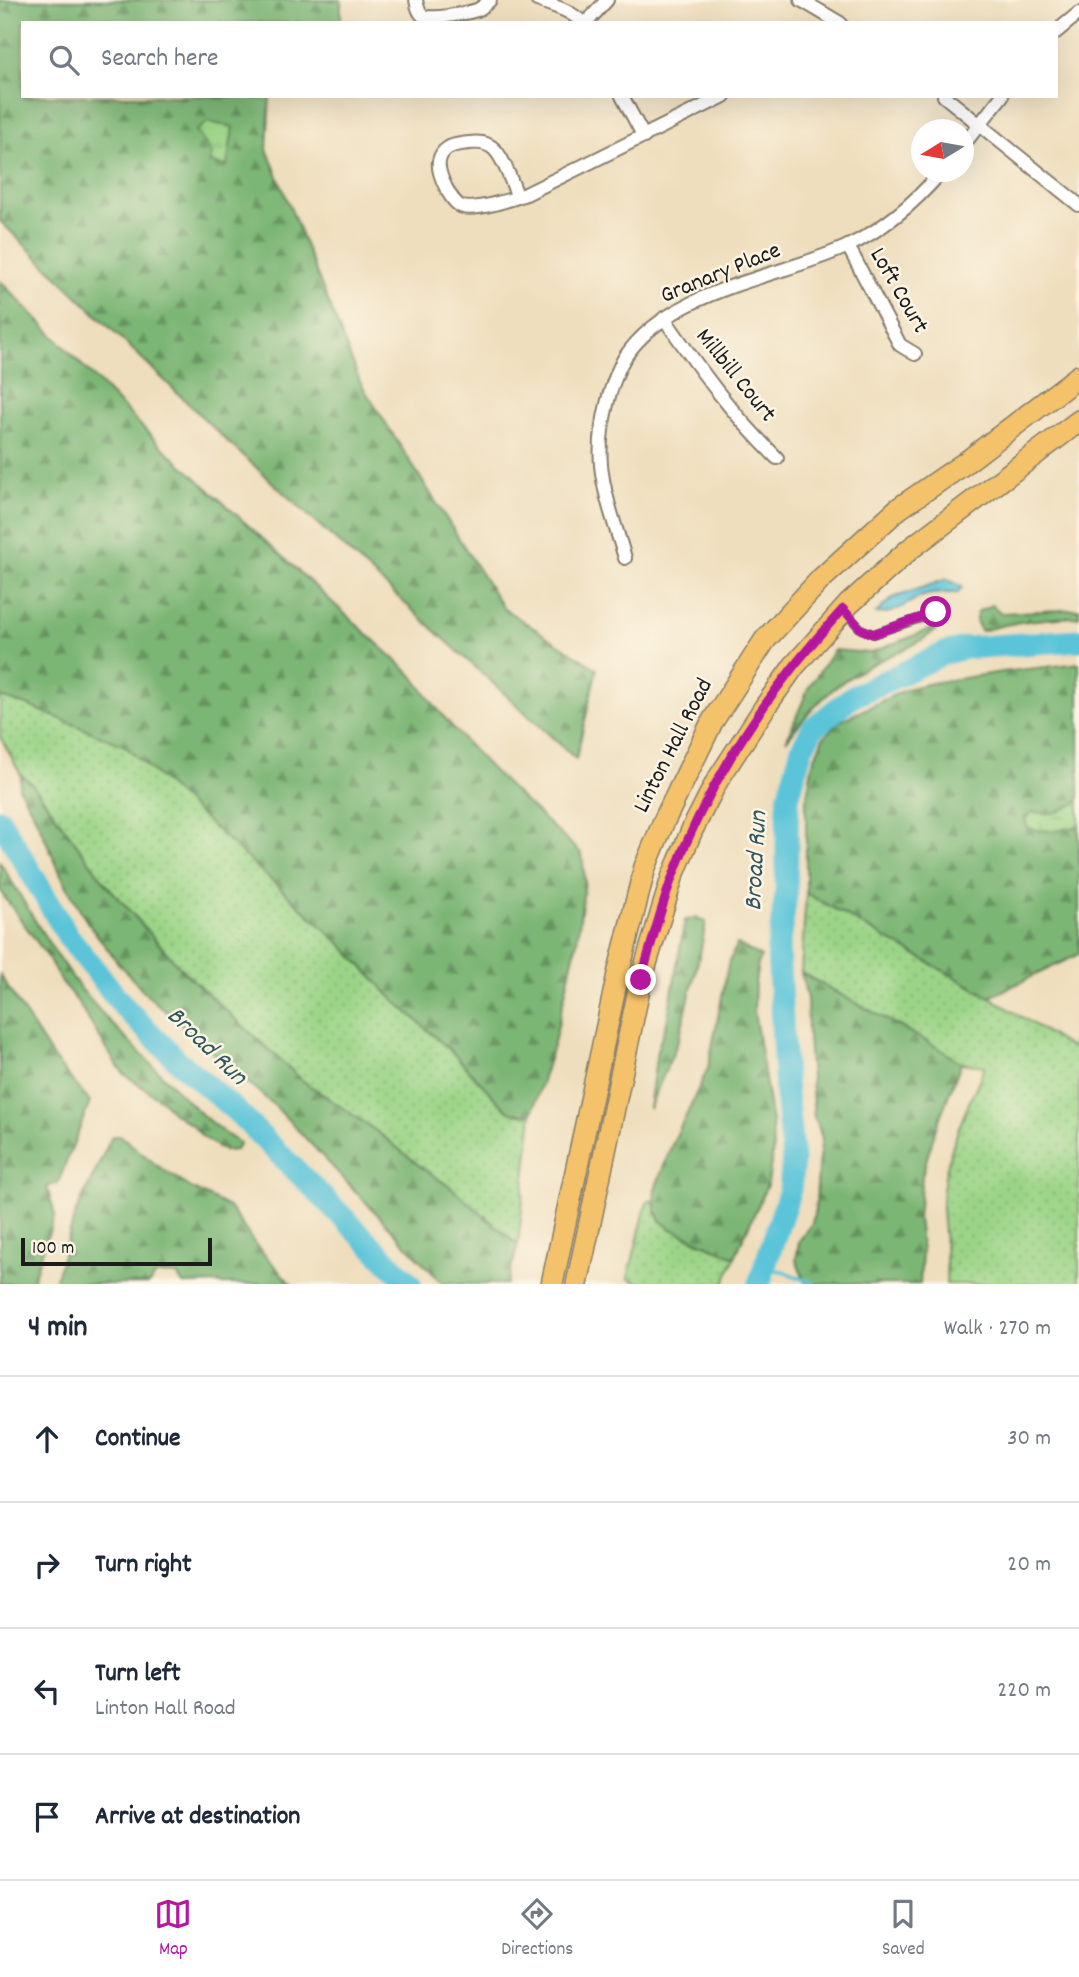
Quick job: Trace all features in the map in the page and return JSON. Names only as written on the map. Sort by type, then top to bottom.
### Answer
[{"type":"main road","name":"Linton Hall Road","points":[[552,1284],[618,974],[645,867],[712,722],[765,640],[821,579],[898,509],[965,463],[1079,376]]},
{"type":"main road","points":[[577,1284],[641,980],[672,878],[717,781],[794,666],[843,609],[910,549],[1079,422]]},
{"type":"street","points":[[416,0],[421,13],[431,18],[476,10],[490,0]]},
{"type":"street","points":[[537,0],[565,9],[582,21]]},
{"type":"street","points":[[586,21],[607,0]]},
{"type":"street","points":[[801,0],[834,21]]},
{"type":"street","points":[[1058,30],[1079,13]]},
{"type":"street","points":[[623,98],[644,137]]},
{"type":"street","points":[[518,197],[497,153],[487,144],[479,142],[453,145],[442,155],[439,168],[451,199],[468,208],[496,204],[518,197],[720,98]]},
{"type":"street","points":[[947,98],[1079,205]]},
{"type":"street","points":[[974,132],[1000,98]]},
{"type":"street","name":"Granary Place","points":[[625,558],[601,467],[601,430],[612,386],[623,360],[636,343],[664,318],[679,309],[848,246],[890,222],[932,182]]},
{"type":"street","name":"Loft Court","points":[[848,246],[900,345],[915,354]]},
{"type":"street","name":"Millbill Court","points":[[664,318],[727,406],[777,458]]},
{"type":"lane","points":[[843,609],[861,629],[873,634],[936,612]]},
{"type":"green space","points":[[0,0],[341,0],[341,21],[21,21],[21,98],[270,98],[267,149],[361,384],[503,608],[597,669],[576,759],[229,443],[0,221]]},
{"type":"green space","points":[[208,122],[233,127],[227,166],[210,163],[212,153],[196,131]]},
{"type":"green space","points":[[0,281],[159,444],[413,676],[471,748],[514,792],[582,854],[585,881],[577,941],[554,1043],[532,1113],[525,1115],[511,1112],[500,1104],[451,1051],[392,998],[342,945],[125,746],[27,705],[0,697]]},
{"type":"green space","points":[[992,605],[1001,613],[1079,609],[1079,617],[1030,621],[981,631],[976,621],[977,612]]},
{"type":"green space","points":[[941,625],[923,639],[839,684],[811,711],[786,741],[809,687],[834,650],[870,653]]},
{"type":"green space","points":[[1079,663],[1079,954],[990,997],[806,893],[806,801],[813,762],[823,738],[838,722],[909,688],[1002,672]]},
{"type":"green space","points":[[0,697],[27,705],[125,745],[342,945],[392,998],[524,1115],[532,1113],[518,1245],[453,1189],[379,1133],[303,1081],[184,972],[106,884],[32,784],[21,775],[0,736]]},
{"type":"green space","points":[[21,775],[32,784],[106,884],[184,972],[303,1081],[379,1133],[453,1189],[518,1245],[507,1284],[443,1284],[276,1107],[147,995],[87,922],[19,788]]},
{"type":"green space","points":[[1079,801],[1079,826],[1046,831],[1027,827],[1025,818],[1033,812],[1057,812]]},
{"type":"green space","points":[[0,862],[57,956],[78,985],[117,1030],[197,1110],[240,1143],[235,1150],[226,1151],[217,1147],[172,1112],[164,1102],[125,1075],[116,1064],[47,956],[0,891]]},
{"type":"green space","points":[[806,893],[990,997],[1071,1048],[1079,1030],[1079,1284],[946,1284],[942,1207],[946,1170],[956,1135],[985,1066],[961,1063],[937,1047],[801,973]]},
{"type":"green space","points":[[697,918],[706,922],[679,1039],[649,1109],[657,1050],[667,1022],[685,920]]},
{"type":"green space","points":[[737,944],[761,957],[755,984],[754,1011],[772,1122],[773,1150],[768,1183],[735,1257],[671,1229],[662,1222],[654,1200],[655,1189],[671,1147],[708,1068],[728,965]]},
{"type":"green space","points":[[801,973],[937,1047],[961,1063],[936,1128],[922,1175],[918,1218],[922,1252],[920,1284],[806,1284],[796,1260],[799,1241],[812,1223],[822,1138],[814,1117],[807,999]]},
{"type":"green space","points":[[0,975],[54,1059],[90,1102],[58,1183],[47,1187],[55,1215],[31,1284],[0,1284]]},
{"type":"green space","points":[[112,1136],[121,1136],[155,1164],[191,1188],[229,1207],[255,1244],[291,1284],[183,1284],[177,1275],[157,1274],[148,1284],[54,1284],[76,1212]]},
{"type":"green space","points":[[654,1200],[658,1215],[666,1225],[735,1257],[724,1284],[640,1284],[628,1278],[647,1202]]},
{"type":"water","points":[[947,579],[962,587],[958,593],[927,595],[894,611],[876,613],[893,598]]},
{"type":"waterway","name":"Broad Run","points":[[759,1284],[790,1190],[793,1160],[786,1094],[778,949],[786,895],[788,798],[802,748],[813,728],[852,697],[945,653],[965,648],[1079,640]]},
{"type":"waterway","name":"Broad Run","points":[[0,820],[68,936],[125,1008],[177,1060],[237,1112],[410,1284]]},
{"type":"waterway","points":[[764,1268],[782,1271],[815,1284]]},
{"type":"route","points":[[641,980],[672,878],[692,831],[717,781],[794,666],[843,609],[861,629],[873,634],[936,612]]}]
